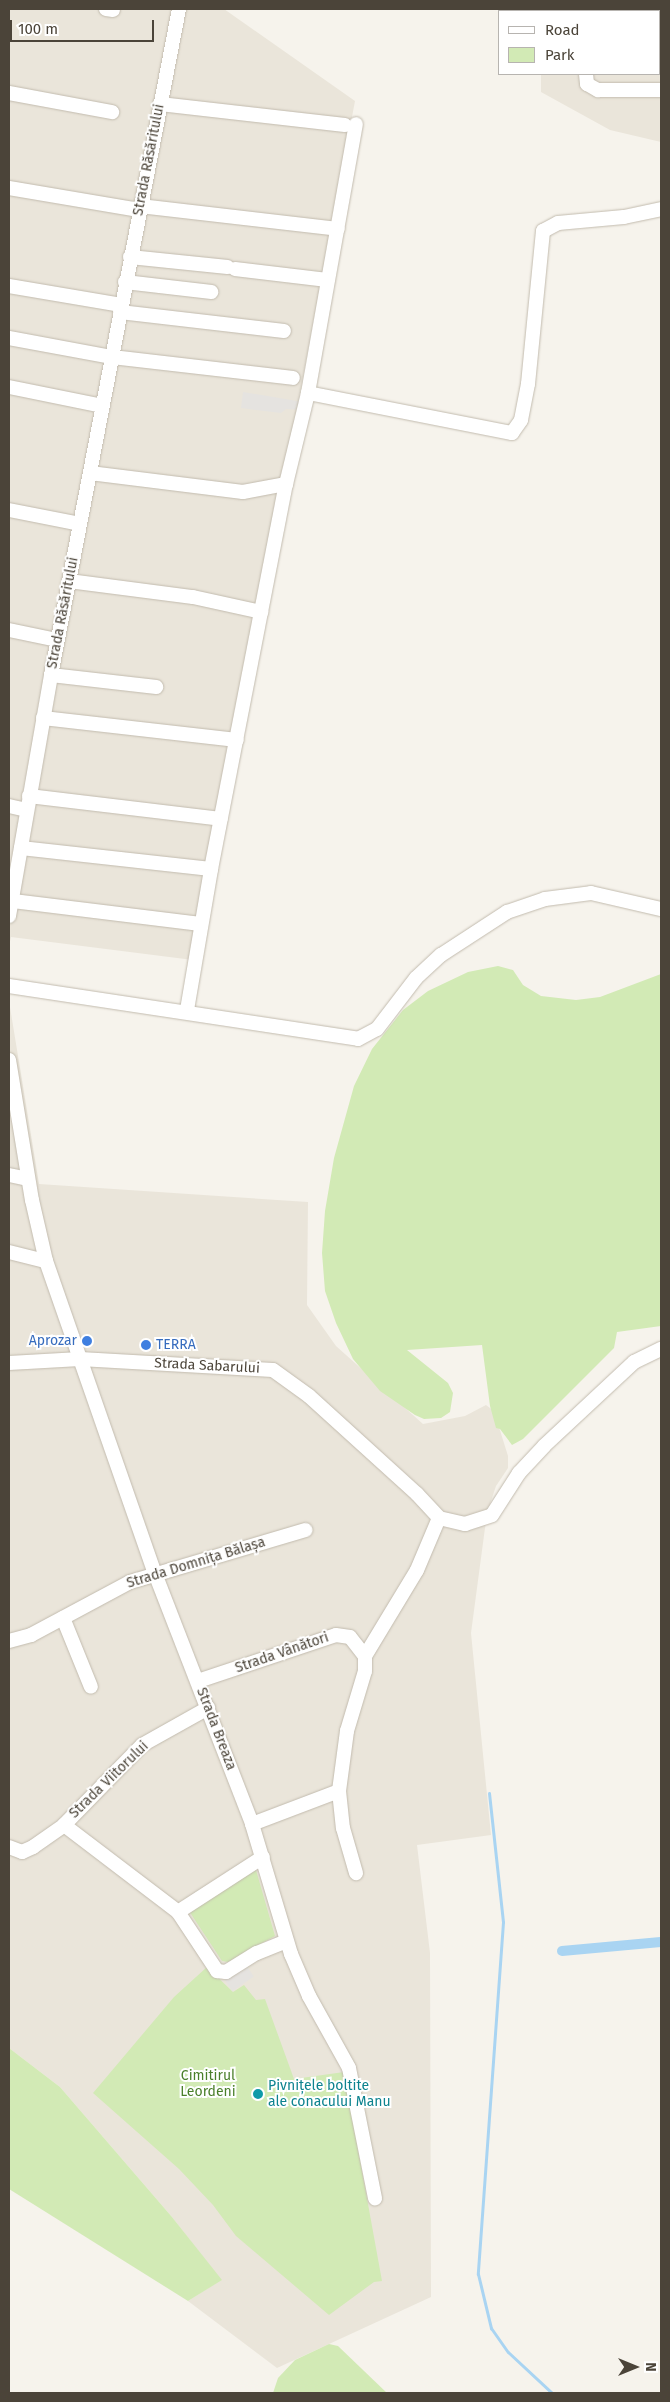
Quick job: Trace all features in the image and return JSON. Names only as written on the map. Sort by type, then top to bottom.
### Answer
[{"type":"street","name":"Strada Răsăritului","points":[[9,916],[50,675],[179,9]]},
{"type":"street","points":[[586,75],[587,84],[598,90],[661,90]]},
{"type":"street","points":[[9,93],[112,112]]},
{"type":"street","points":[[160,104],[351,125],[338,229],[327,280],[308,393],[286,484],[211,869],[187,1010]]},
{"type":"street","points":[[9,188],[139,208],[338,229]]},
{"type":"street","points":[[308,393],[512,433],[521,420],[528,390],[543,231],[558,223],[624,217],[661,209]]},
{"type":"street","points":[[130,257],[327,280]]},
{"type":"street","points":[[125,282],[211,292]]},
{"type":"street","points":[[9,286],[121,308],[284,331]]},
{"type":"street","points":[[9,338],[112,357],[293,378]]},
{"type":"street","points":[[9,387],[102,406]]},
{"type":"street","points":[[90,473],[243,492],[286,484]]},
{"type":"street","points":[[9,510],[80,524]]},
{"type":"street","points":[[69,582],[193,597],[261,612]]},
{"type":"street","points":[[9,630],[57,640]]},
{"type":"street","points":[[50,675],[156,687]]},
{"type":"street","points":[[43,718],[237,740]]},
{"type":"street","points":[[30,796],[221,819]]},
{"type":"street","points":[[9,806],[27,810]]},
{"type":"street","points":[[21,848],[211,869]]},
{"type":"street","points":[[9,986],[187,1010],[358,1039],[377,1028],[416,978],[441,955],[507,912],[545,899],[591,893],[661,908]]},
{"type":"street","points":[[13,901],[201,924]]},
{"type":"street","points":[[9,1064],[14,1120],[46,1262],[9,1252]]},
{"type":"street","points":[[9,1175],[28,1179]]},
{"type":"street","name":"Strada Breaza","points":[[46,1262],[156,1576],[252,1824],[287,1941],[309,1996],[349,2068],[375,2198]]},
{"type":"street","points":[[356,1874],[343,1828],[339,1791],[347,1731],[365,1671],[365,1656],[418,1570],[439,1518],[451,1523],[471,1524],[492,1515],[519,1473],[544,1446],[634,1362],[661,1349]]},
{"type":"street","name":"Strada Sabarului","points":[[9,1363],[80,1359],[273,1370],[309,1396],[418,1494],[439,1518]]},
{"type":"street","name":"Strada Domnița Bălașa","points":[[9,1641],[31,1635],[124,1585],[305,1530]]},
{"type":"street","points":[[63,1618],[91,1687]]},
{"type":"street","name":"Strada Vânători","points":[[198,1682],[336,1635],[350,1636],[365,1656]]},
{"type":"street","name":"Strada Viitorului","points":[[9,1847],[26,1851],[64,1825],[142,1746],[208,1708]]},
{"type":"street","points":[[252,1824],[339,1791]]},
{"type":"street","points":[[64,1825],[178,1912],[209,1962],[220,1972],[287,1941]]},
{"type":"street","points":[[178,1912],[263,1857]]},
{"type":"shaded area","points":[[9,9],[224,9],[355,101],[193,960],[11,937],[9,946]]},
{"type":"shaded area","points":[[540,9],[661,9],[661,142],[610,130],[541,92],[541,75],[660,75],[660,10]]},
{"type":"shaded area","points":[[243,392],[303,402],[301,410],[286,409],[281,413],[241,408]]},
{"type":"shaded area","points":[[9,1001],[39,1184],[308,1202],[307,1305],[336,1346],[423,1424],[465,1416],[486,1405],[494,1411],[508,1456],[508,1468],[496,1486],[487,1513],[471,1633],[491,1835],[417,1845],[430,1953],[431,2297],[277,2368],[188,2301],[221,2280],[172,2217],[60,2087],[9,2048]]},
{"type":"shaded area","points":[[246,1965],[254,1977],[232,1991],[224,1980]]},
{"type":"green space","points":[[498,966],[513,970],[523,985],[541,996],[576,1000],[600,997],[661,974],[661,1326],[617,1332],[614,1348],[523,1439],[512,1445],[500,1429],[496,1428],[490,1406],[482,1345],[407,1350],[448,1383],[453,1393],[450,1412],[441,1418],[424,1419],[380,1391],[353,1359],[336,1323],[325,1291],[322,1253],[325,1211],[334,1158],[354,1086],[372,1049],[403,1010],[428,991],[468,972]]},
{"type":"green space","points":[[256,1870],[275,1936],[228,1962],[222,1961],[189,1911]]},
{"type":"green space","name":"Cimitirul Leordeni","points":[[207,1967],[233,1992],[244,1985],[256,2000],[265,1999],[294,2079],[344,2072],[382,2281],[374,2282],[329,2315],[236,2236],[213,2205],[179,2169],[93,2093],[174,1997]]},
{"type":"green space","points":[[9,2048],[60,2087],[172,2217],[222,2280],[188,2301],[9,2189]]},
{"type":"green space","points":[[329,2344],[338,2346],[387,2393],[273,2393],[278,2378],[295,2360]]},
{"type":"waterway","points":[[489,1793],[503,1922],[478,2274],[491,2328],[508,2352],[552,2393]]},
{"type":"waterway","points":[[562,1951],[661,1942]]},
{"type":"place","name":"Aprozar","points":[[87,1341]]},
{"type":"place","name":"TERRA","points":[[146,1345]]},
{"type":"place","name":"Pivnițele boltite ale conacului Manu","points":[[258,2094]]}]
